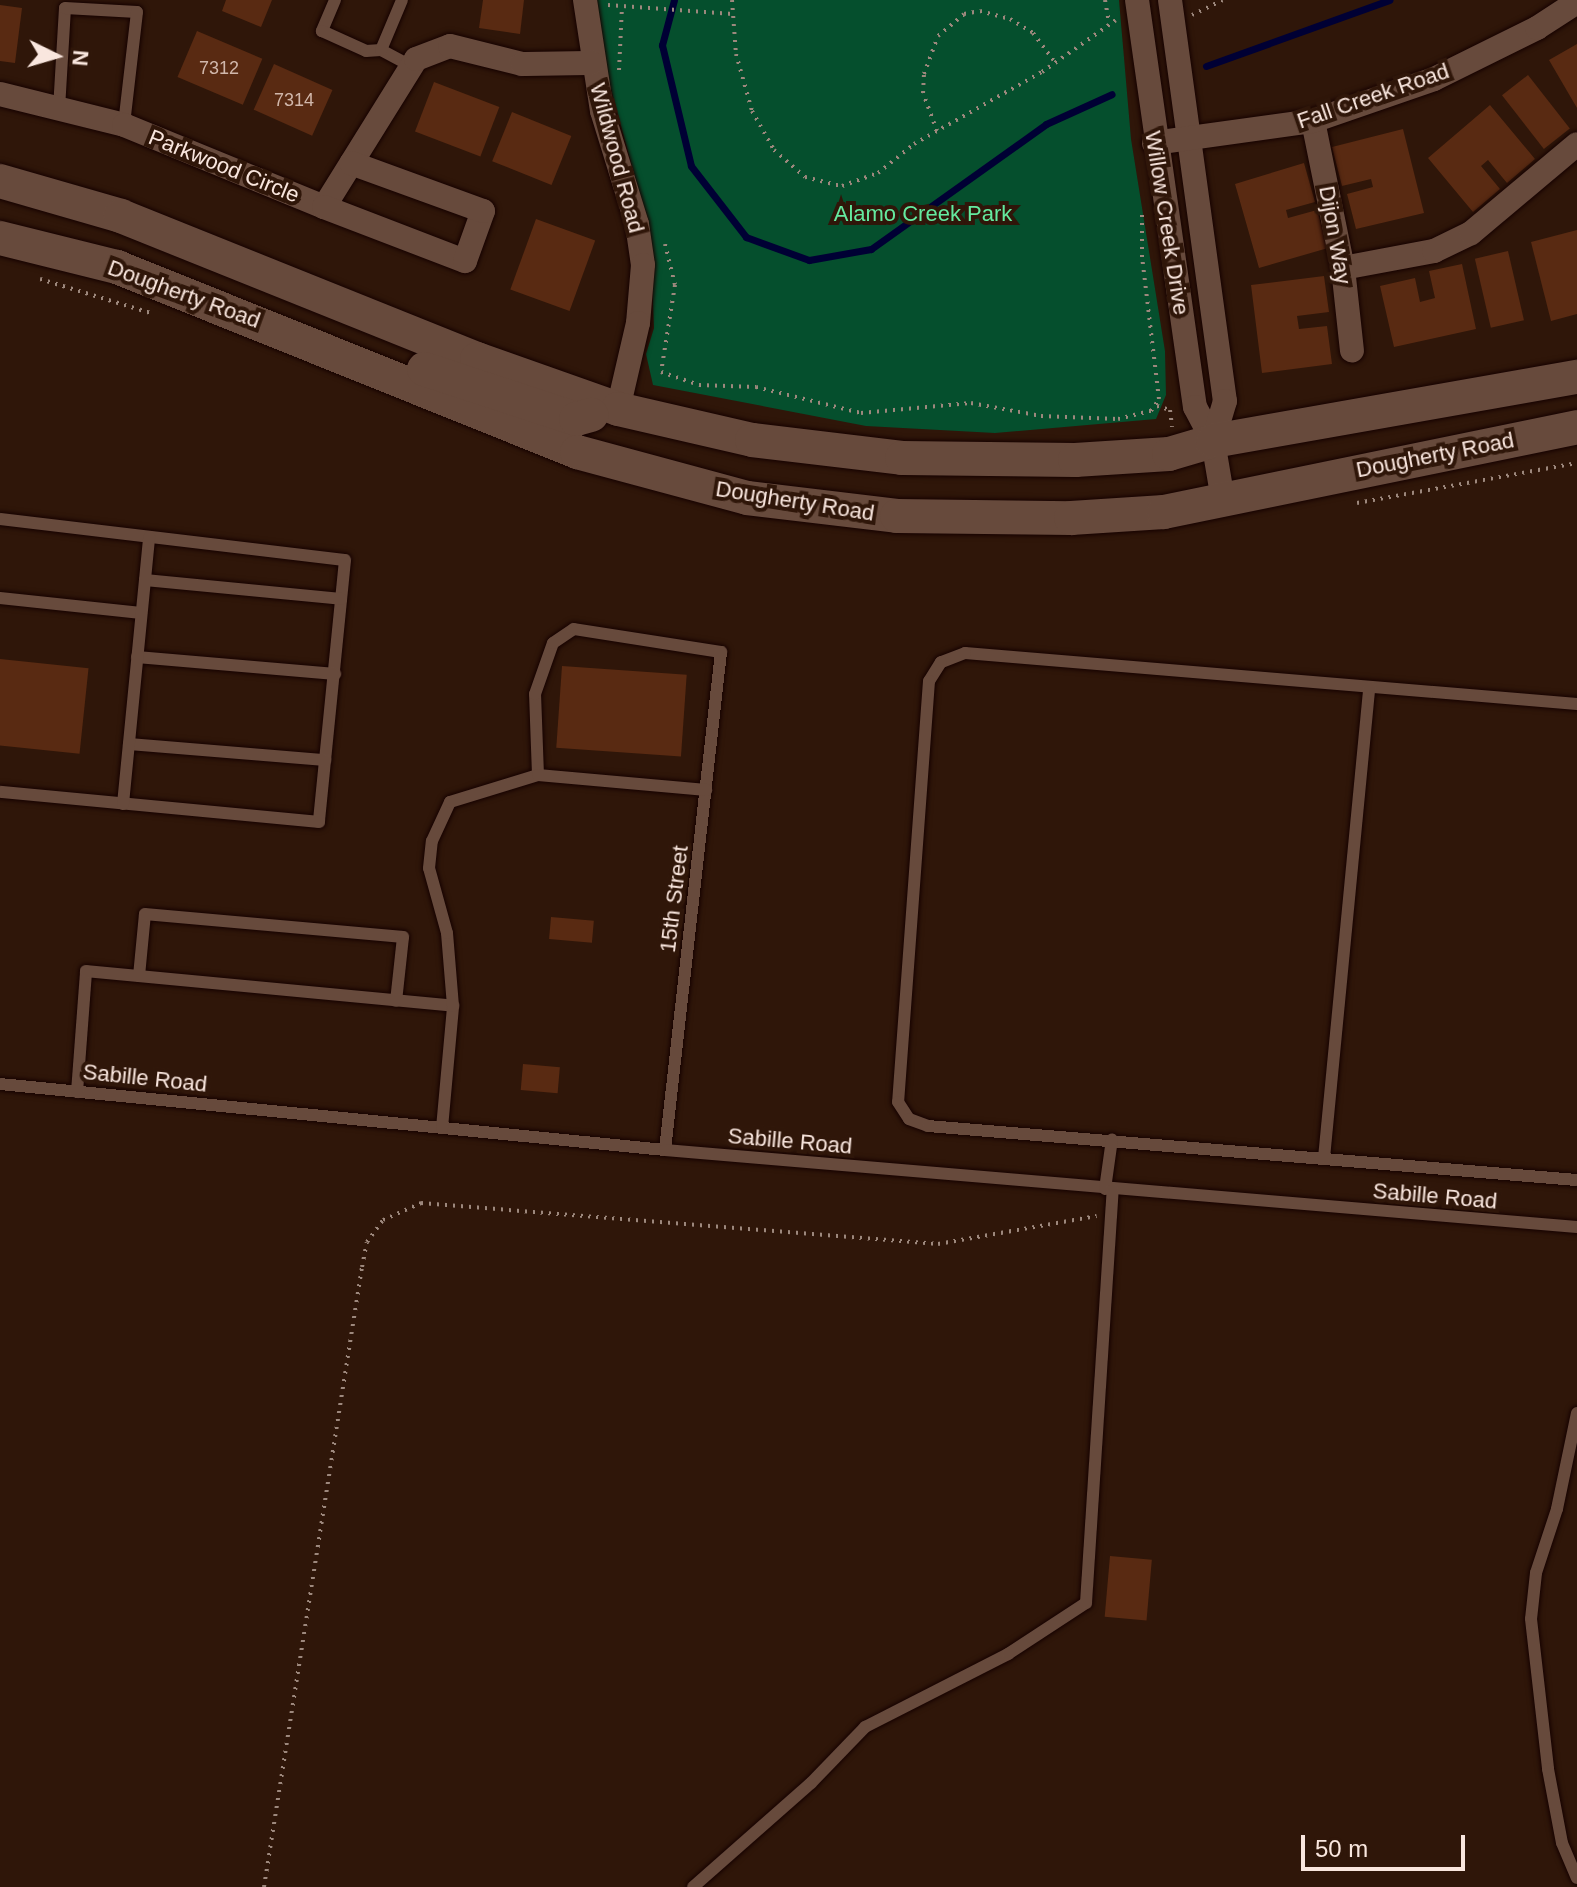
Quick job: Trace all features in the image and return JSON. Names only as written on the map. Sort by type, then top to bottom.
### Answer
[{"type":"main road","points":[[0,181],[121,216],[477,359],[618,409],[752,440],[902,458],[1075,460],[1169,454],[1213,441],[1577,377]]},
{"type":"main road","name":"Dougherty Road","points":[[0,238],[117,267],[577,452],[747,498],[897,516],[1071,518],[1164,512],[1577,427]]},
{"type":"main road","points":[[368,366],[431,370],[576,419],[618,409]]},
{"type":"street","name":"Willow Creek Drive","points":[[1137,0],[1154,143],[1195,407],[1213,441],[1223,500]]},
{"type":"street","name":"Willow Creek Drive","points":[[1170,0],[1185,139],[1225,401],[1213,441]]},
{"type":"street","name":"Wildwood Road","points":[[585,2],[637,224],[643,265],[638,323],[618,409]]},
{"type":"street","name":"Fall Creek Road","points":[[1154,143],[1313,121],[1434,79],[1537,28],[1577,2]]},
{"type":"street","points":[[411,66],[416,59],[450,46],[522,64],[602,69]]},
{"type":"street","name":"Parkwood Circle","points":[[324,207],[411,66]]},
{"type":"street","name":"Parkwood Circle","points":[[0,94],[124,125],[465,261],[483,211],[351,163]]},
{"type":"street","name":"Dijon Way","points":[[1313,121],[1343,268],[1352,351]]},
{"type":"street","points":[[1343,268],[1434,251],[1471,233],[1577,144]]},
{"type":"lane","points":[[335,0],[322,31],[366,51],[381,50],[411,66]]},
{"type":"lane","points":[[381,50],[402,0]]},
{"type":"lane","name":"Parkwood Circle","points":[[59,109],[65,8],[137,12],[124,125]]},
{"type":"lane","points":[[0,519],[345,560],[319,822],[0,792]]},
{"type":"lane","points":[[123,804],[149,537]]},
{"type":"lane","points":[[145,580],[341,599]]},
{"type":"lane","points":[[0,598],[141,613]]},
{"type":"lane","name":"15th Street","points":[[538,775],[535,694],[553,643],[574,629],[721,652],[665,1150]]},
{"type":"lane","points":[[1577,704],[965,653],[941,662],[929,681],[898,1102],[909,1119],[928,1126],[1577,1180]]},
{"type":"lane","points":[[137,657],[335,674]]},
{"type":"lane","points":[[1324,1158],[1369,687]]},
{"type":"lane","points":[[129,744],[325,760]]},
{"type":"lane","points":[[442,1128],[453,1006],[447,933],[429,868],[432,841],[450,802],[538,775],[706,790]]},
{"type":"lane","points":[[139,976],[145,914],[403,937],[396,1001]]},
{"type":"lane","points":[[77,1092],[86,971],[453,1006]]},
{"type":"lane","name":"Sabille Road","points":[[0,1084],[665,1150],[1577,1227]]},
{"type":"lane","points":[[693,1887],[811,1783],[865,1727],[1008,1654],[1086,1603],[1111,1213],[1112,1139]]},
{"type":"lane","points":[[1577,1413],[1557,1509],[1536,1573],[1531,1619],[1550,1780],[1562,1843],[1577,1878]]},
{"type":"path","points":[[732,0],[736,54],[752,111],[774,150],[805,177],[842,186],[878,173],[937,131],[1056,63],[1109,22],[1105,0]]},
{"type":"path","points":[[1188,17],[1223,0]]},
{"type":"path","points":[[585,2],[733,14]]},
{"type":"path","points":[[602,69],[622,63],[622,6]]},
{"type":"path","points":[[937,131],[923,93],[924,74],[938,36],[964,14],[994,14],[1024,27],[1056,63]]},
{"type":"path","points":[[1144,201],[1142,257],[1157,405]]},
{"type":"path","points":[[660,368],[675,285],[663,240]]},
{"type":"path","points":[[647,372],[660,368],[699,385],[756,387],[861,413],[971,403],[1041,416],[1118,419],[1157,405],[1170,410]]},
{"type":"path","points":[[264,1887],[362,1267],[367,1242],[383,1220],[421,1203],[938,1244],[1111,1213]]},
{"type":"green space","name":"Alamo Creek Park","points":[[596,0],[1119,0],[1131,139],[1165,351],[1166,395],[1156,419],[995,433],[866,426],[653,385],[646,354],[654,328],[650,232],[605,67]]},
{"type":"building","points":[[226,0],[272,0],[261,27],[222,11]]},
{"type":"building","points":[[483,0],[524,0],[520,34],[479,28]]},
{"type":"building","points":[[0,5],[22,8],[15,63],[0,61]]},
{"type":"building","points":[[197,31],[262,59],[243,105],[177,77]]},
{"type":"building","points":[[1577,44],[1577,108],[1549,60]]},
{"type":"building","points":[[274,64],[332,90],[312,136],[254,110]]},
{"type":"building","points":[[1528,75],[1570,129],[1544,149],[1502,95]]},
{"type":"building","points":[[434,82],[499,107],[480,157],[415,131]]},
{"type":"building","points":[[1490,105],[1535,159],[1507,183],[1488,160],[1481,166],[1500,189],[1473,212],[1428,158]]},
{"type":"building","points":[[512,112],[571,136],[551,185],[492,161]]},
{"type":"building","points":[[1403,129],[1424,213],[1356,229],[1347,194],[1373,187],[1371,179],[1342,186],[1332,147]]},
{"type":"building","points":[[1304,163],[1315,202],[1286,210],[1288,218],[1317,210],[1328,248],[1259,268],[1235,184]]},
{"type":"building","points":[[536,219],[595,241],[570,311],[510,289]]},
{"type":"building","points":[[1577,230],[1577,314],[1551,321],[1531,242]]},
{"type":"building","points":[[1508,251],[1524,320],[1491,328],[1475,259]]},
{"type":"building","points":[[1462,264],[1476,329],[1394,347],[1380,286],[1415,278],[1420,302],[1435,298],[1429,271]]},
{"type":"building","points":[[1324,276],[1329,312],[1297,316],[1299,329],[1327,326],[1332,364],[1262,373],[1251,285]]},
{"type":"building","points":[[0,659],[89,668],[80,754],[0,745]]},
{"type":"building","points":[[562,666],[687,675],[681,757],[556,748]]},
{"type":"building","points":[[551,917],[594,921],[592,943],[549,939]]},
{"type":"building","points":[[523,1064],[560,1067],[558,1093],[521,1090]]},
{"type":"building","points":[[1110,1556],[1152,1560],[1147,1620],[1105,1617]]},
{"type":"waterway","points":[[674,0],[662,45],[691,166],[746,237],[809,260],[871,249],[1046,124],[1112,94]]},
{"type":"waterway","points":[[1206,66],[1389,0]]}]
